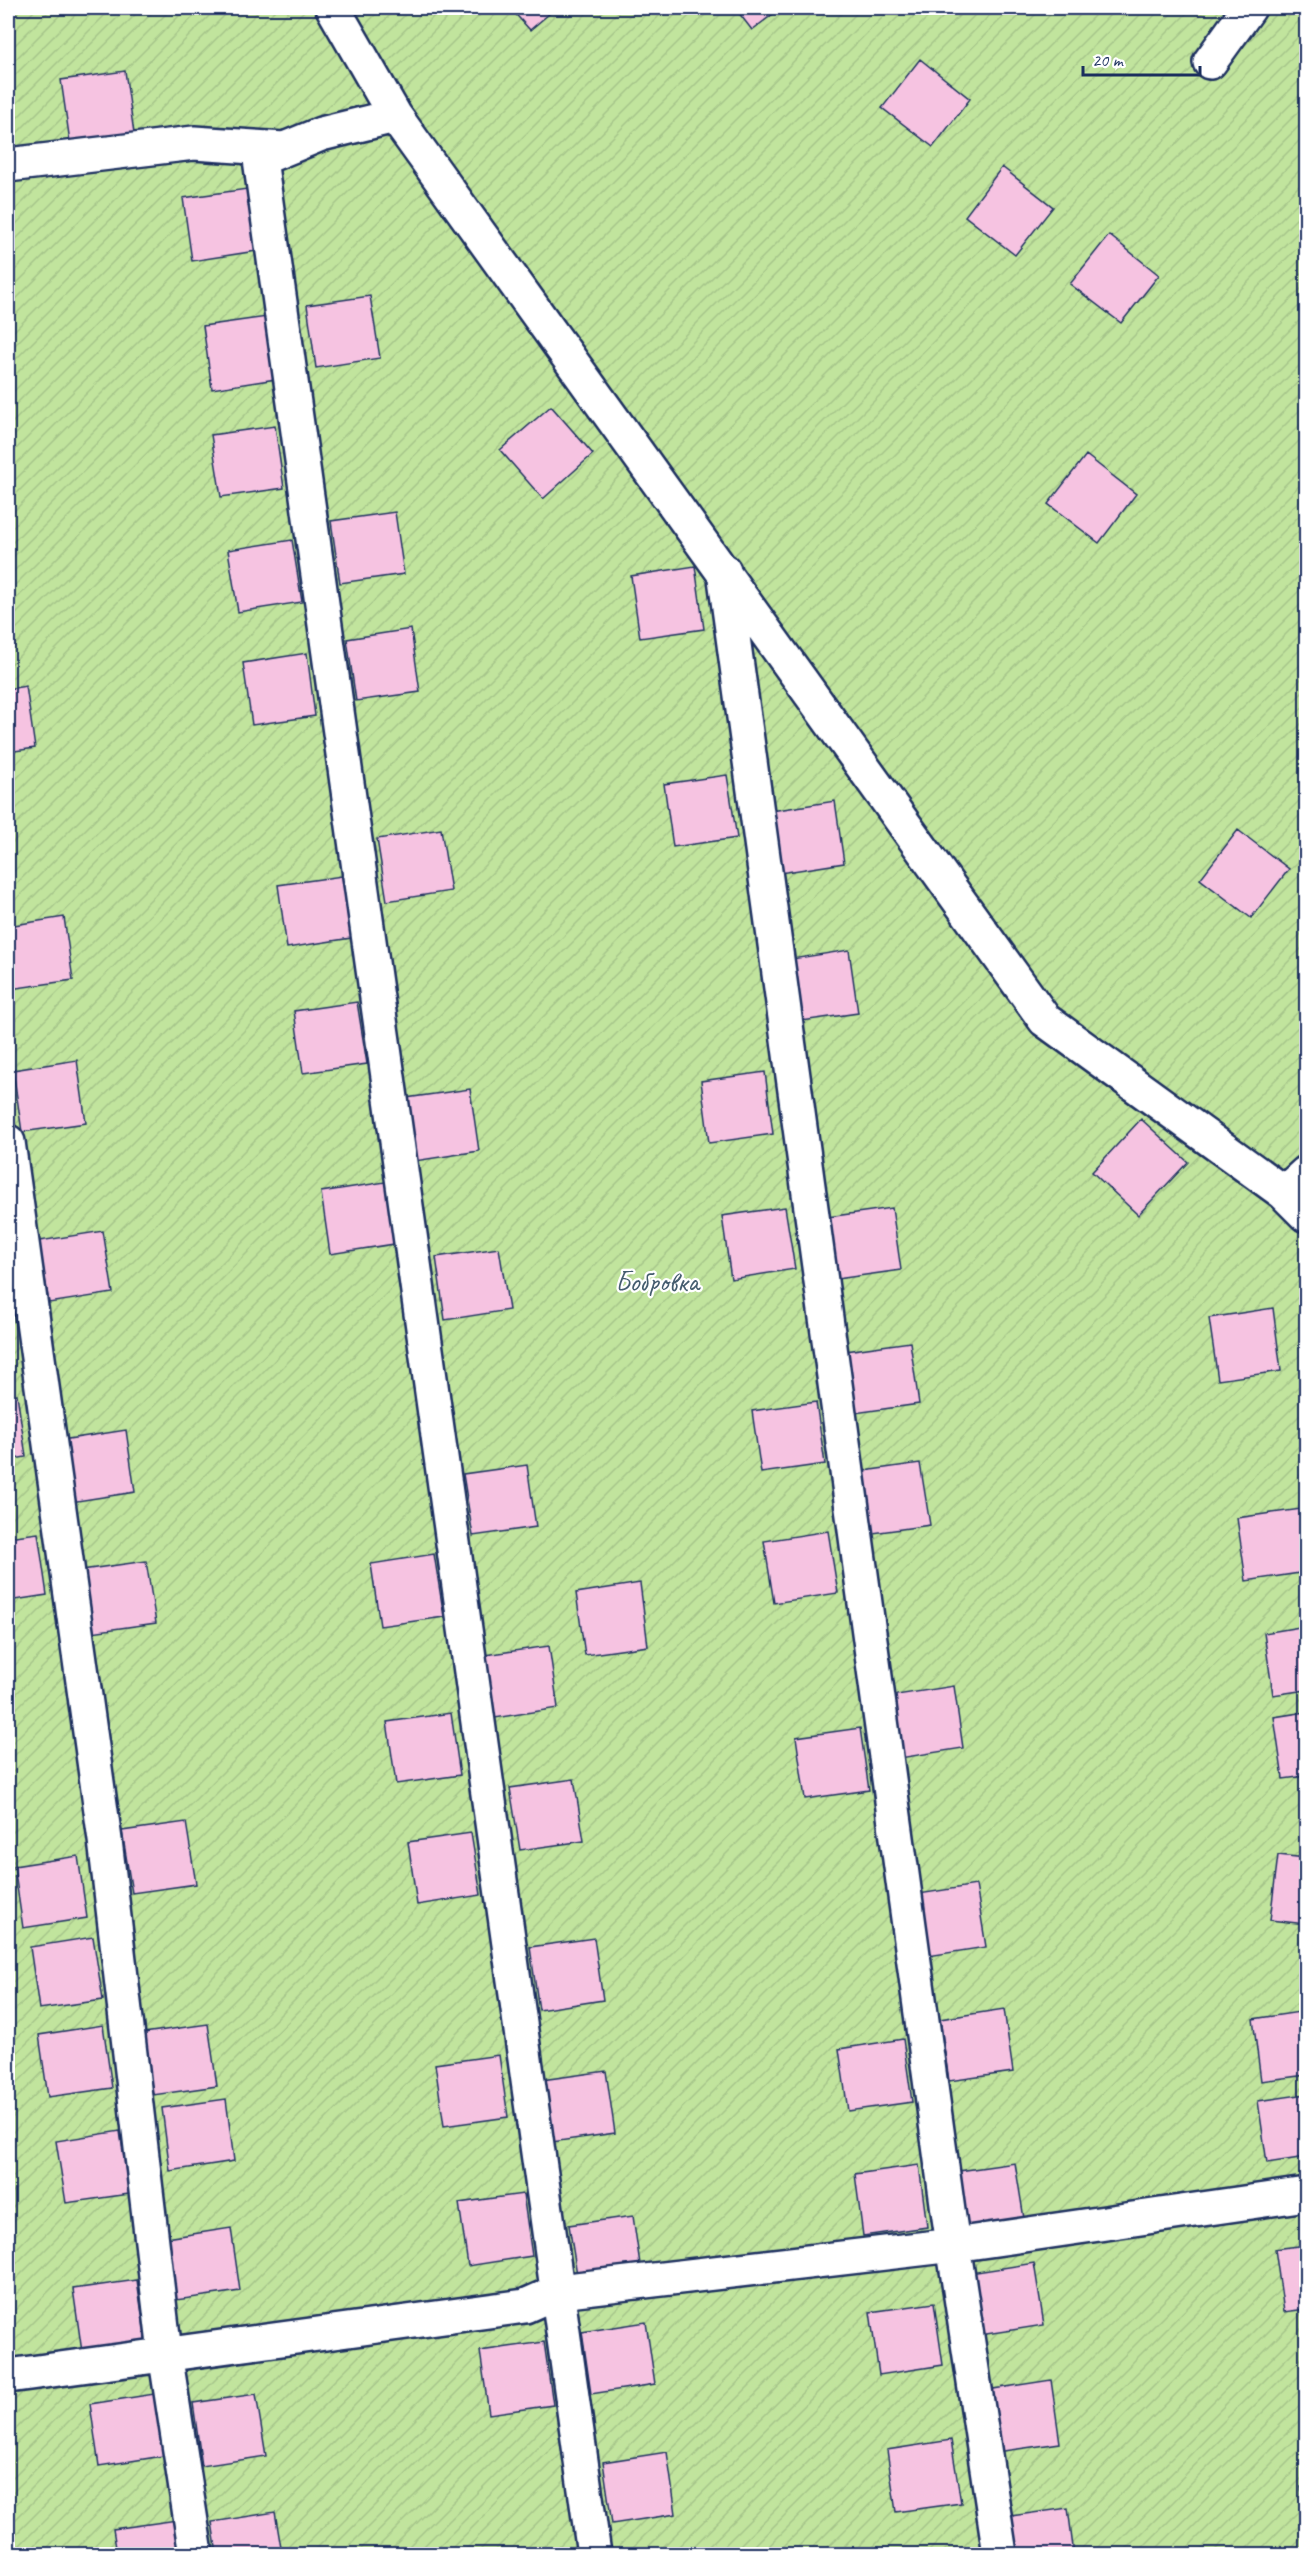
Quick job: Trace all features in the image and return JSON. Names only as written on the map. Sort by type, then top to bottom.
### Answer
[{"type":"street","points":[[333,8],[395,116],[1045,1020],[1299,1193]]},
{"type":"street","points":[[1210,62],[1249,8]]},
{"type":"street","points":[[395,116],[321,134],[260,159],[594,2554]]},
{"type":"street","points":[[8,165],[194,143],[284,150]]},
{"type":"street","points":[[724,571],[954,2245],[1000,2554]]},
{"type":"street","points":[[8,1142],[105,1840],[165,2353],[196,2554]]},
{"type":"street","points":[[8,2376],[525,2306],[559,2291],[954,2245],[1306,2194]]},
{"type":"green space","name":"Бобровка","points":[[8,8],[1306,8],[1306,2554],[8,2554]]},
{"type":"building","points":[[510,8],[556,8],[530,30]]},
{"type":"building","points":[[735,8],[781,8],[752,30]]},
{"type":"building","points":[[920,59],[970,99],[933,147],[882,108]]},
{"type":"building","points":[[125,71],[134,133],[70,142],[61,80]]},
{"type":"building","points":[[1002,167],[1053,207],[1015,255],[965,216]]},
{"type":"building","points":[[247,189],[256,251],[192,261],[183,198]]},
{"type":"building","points":[[1109,235],[1159,275],[1121,323],[1070,284]]},
{"type":"building","points":[[370,296],[380,358],[316,368],[307,305]]},
{"type":"building","points":[[267,317],[276,379],[212,389],[203,326]]},
{"type":"building","points":[[551,406],[593,454],[543,499],[500,450]]},
{"type":"building","points":[[275,426],[284,488],[221,497],[211,435]]},
{"type":"building","points":[[1086,455],[1136,494],[1099,543],[1048,504]]},
{"type":"building","points":[[395,512],[404,574],[340,583],[331,521]]},
{"type":"building","points":[[292,540],[302,602],[238,612],[228,550]]},
{"type":"building","points":[[695,566],[704,629],[640,638],[631,576]]},
{"type":"building","points":[[411,629],[420,692],[356,701],[347,639]]},
{"type":"building","points":[[307,653],[315,716],[252,725],[243,663]]},
{"type":"building","points":[[26,686],[35,748],[8,752],[8,689]]},
{"type":"building","points":[[727,775],[737,838],[673,847],[664,784]]},
{"type":"building","points":[[835,801],[844,863],[780,873],[771,811]]},
{"type":"building","points":[[441,829],[451,891],[387,901],[377,839]]},
{"type":"building","points":[[1238,830],[1289,869],[1251,918],[1200,879]]},
{"type":"building","points":[[342,876],[351,938],[287,948],[278,885]]},
{"type":"building","points":[[64,917],[73,980],[10,989],[8,926]]},
{"type":"building","points":[[849,950],[858,1013],[795,1022],[785,960]]},
{"type":"building","points":[[357,1002],[367,1064],[303,1073],[294,1011]]},
{"type":"building","points":[[77,1060],[86,1123],[22,1132],[13,1070]]},
{"type":"building","points":[[765,1072],[773,1134],[709,1143],[701,1081]]},
{"type":"building","points":[[470,1089],[479,1151],[415,1161],[406,1098]]},
{"type":"building","points":[[1141,1119],[1188,1162],[1138,1215],[1092,1172]]},
{"type":"building","points":[[385,1182],[394,1244],[330,1254],[321,1192]]},
{"type":"building","points":[[785,1207],[795,1269],[731,1279],[722,1216]]},
{"type":"building","points":[[892,1208],[901,1270],[837,1279],[828,1217]]},
{"type":"building","points":[[103,1231],[113,1293],[49,1303],[39,1241]]},
{"type":"building","points":[[499,1248],[509,1310],[445,1320],[436,1257]]},
{"type":"building","points":[[1273,1308],[1281,1371],[1218,1380],[1209,1318]]},
{"type":"building","points":[[910,1342],[919,1404],[855,1413],[846,1351]]},
{"type":"building","points":[[17,1394],[26,1457],[8,1460],[8,1396]]},
{"type":"building","points":[[816,1402],[825,1464],[761,1473],[752,1411]]},
{"type":"building","points":[[126,1430],[135,1492],[71,1502],[62,1440]]},
{"type":"building","points":[[920,1463],[930,1525],[866,1534],[857,1472]]},
{"type":"building","points":[[527,1465],[536,1527],[473,1536],[463,1474]]},
{"type":"building","points":[[1301,1509],[1306,1548],[1306,1572],[1246,1581],[1237,1518]]},
{"type":"building","points":[[828,1531],[838,1593],[774,1603],[764,1541]]},
{"type":"building","points":[[38,1533],[47,1595],[8,1601],[8,1537]]},
{"type":"building","points":[[434,1554],[444,1617],[380,1626],[371,1564]]},
{"type":"building","points":[[146,1561],[156,1623],[92,1632],[82,1570]]},
{"type":"building","points":[[640,1583],[648,1646],[585,1655],[576,1593]]},
{"type":"building","points":[[1306,1626],[1306,1690],[1273,1695],[1264,1633]]},
{"type":"building","points":[[549,1646],[558,1708],[495,1718],[485,1655]]},
{"type":"building","points":[[954,1686],[963,1748],[900,1758],[890,1696]]},
{"type":"building","points":[[1306,1712],[1306,1776],[1283,1779],[1274,1717]]},
{"type":"building","points":[[451,1713],[460,1775],[396,1784],[387,1722]]},
{"type":"building","points":[[860,1728],[869,1790],[805,1799],[796,1737]]},
{"type":"building","points":[[574,1779],[584,1841],[520,1850],[510,1788]]},
{"type":"building","points":[[186,1822],[196,1884],[132,1893],[122,1831]]},
{"type":"building","points":[[471,1833],[481,1895],[417,1905],[408,1842]]},
{"type":"building","points":[[1278,1855],[1306,1858],[1306,1924],[1270,1920]]},
{"type":"building","points":[[78,1856],[87,1918],[23,1928],[14,1866]]},
{"type":"building","points":[[976,1885],[986,1947],[922,1957],[912,1895]]},
{"type":"building","points":[[93,1937],[103,2000],[39,2009],[30,1947]]},
{"type":"building","points":[[594,1938],[603,2000],[539,2010],[530,1947]]},
{"type":"building","points":[[1004,2009],[1013,2072],[949,2081],[940,2019]]},
{"type":"building","points":[[1306,2011],[1306,2075],[1261,2081],[1253,2019]]},
{"type":"building","points":[[208,2024],[217,2086],[153,2095],[144,2033]]},
{"type":"building","points":[[103,2025],[112,2088],[48,2097],[39,2035]]},
{"type":"building","points":[[903,2039],[912,2102],[848,2111],[839,2049]]},
{"type":"building","points":[[499,2055],[508,2117],[444,2126],[435,2064]]},
{"type":"building","points":[[606,2071],[615,2133],[552,2142],[542,2080]]},
{"type":"building","points":[[1306,2094],[1306,2157],[1267,2163],[1258,2101]]},
{"type":"building","points":[[226,2099],[234,2161],[170,2171],[162,2108]]},
{"type":"building","points":[[120,2131],[129,2194],[66,2203],[56,2141]]},
{"type":"building","points":[[1015,2163],[1025,2225],[961,2235],[952,2172]]},
{"type":"building","points":[[919,2165],[927,2227],[863,2236],[855,2174]]},
{"type":"building","points":[[523,2194],[532,2256],[468,2266],[459,2203]]},
{"type":"building","points":[[633,2216],[642,2278],[579,2287],[569,2225]]},
{"type":"building","points":[[231,2228],[240,2291],[176,2300],[167,2238]]},
{"type":"building","points":[[1306,2245],[1306,2309],[1284,2312],[1275,2249]]},
{"type":"building","points":[[1034,2263],[1044,2325],[980,2335],[970,2273]]},
{"type":"building","points":[[137,2280],[146,2342],[82,2352],[73,2289]]},
{"type":"building","points":[[934,2303],[943,2365],[879,2375],[870,2312]]},
{"type":"building","points":[[646,2322],[655,2384],[591,2394],[582,2332]]},
{"type":"building","points":[[544,2342],[553,2405],[489,2414],[480,2351]]},
{"type":"building","points":[[1051,2380],[1060,2443],[996,2452],[987,2390]]},
{"type":"building","points":[[154,2394],[163,2456],[99,2466],[90,2404]]},
{"type":"building","points":[[256,2394],[266,2456],[202,2466],[193,2403]]},
{"type":"building","points":[[951,2440],[961,2503],[896,2512],[887,2450]]},
{"type":"building","points":[[667,2452],[676,2514],[612,2524],[603,2462]]},
{"type":"building","points":[[1301,2487],[1306,2487],[1306,2525]]},
{"type":"building","points":[[1068,2508],[1074,2554],[1009,2554],[1004,2517]]},
{"type":"building","points":[[275,2512],[282,2554],[217,2554],[212,2522]]},
{"type":"building","points":[[177,2520],[182,2554],[117,2554],[113,2529]]}]
